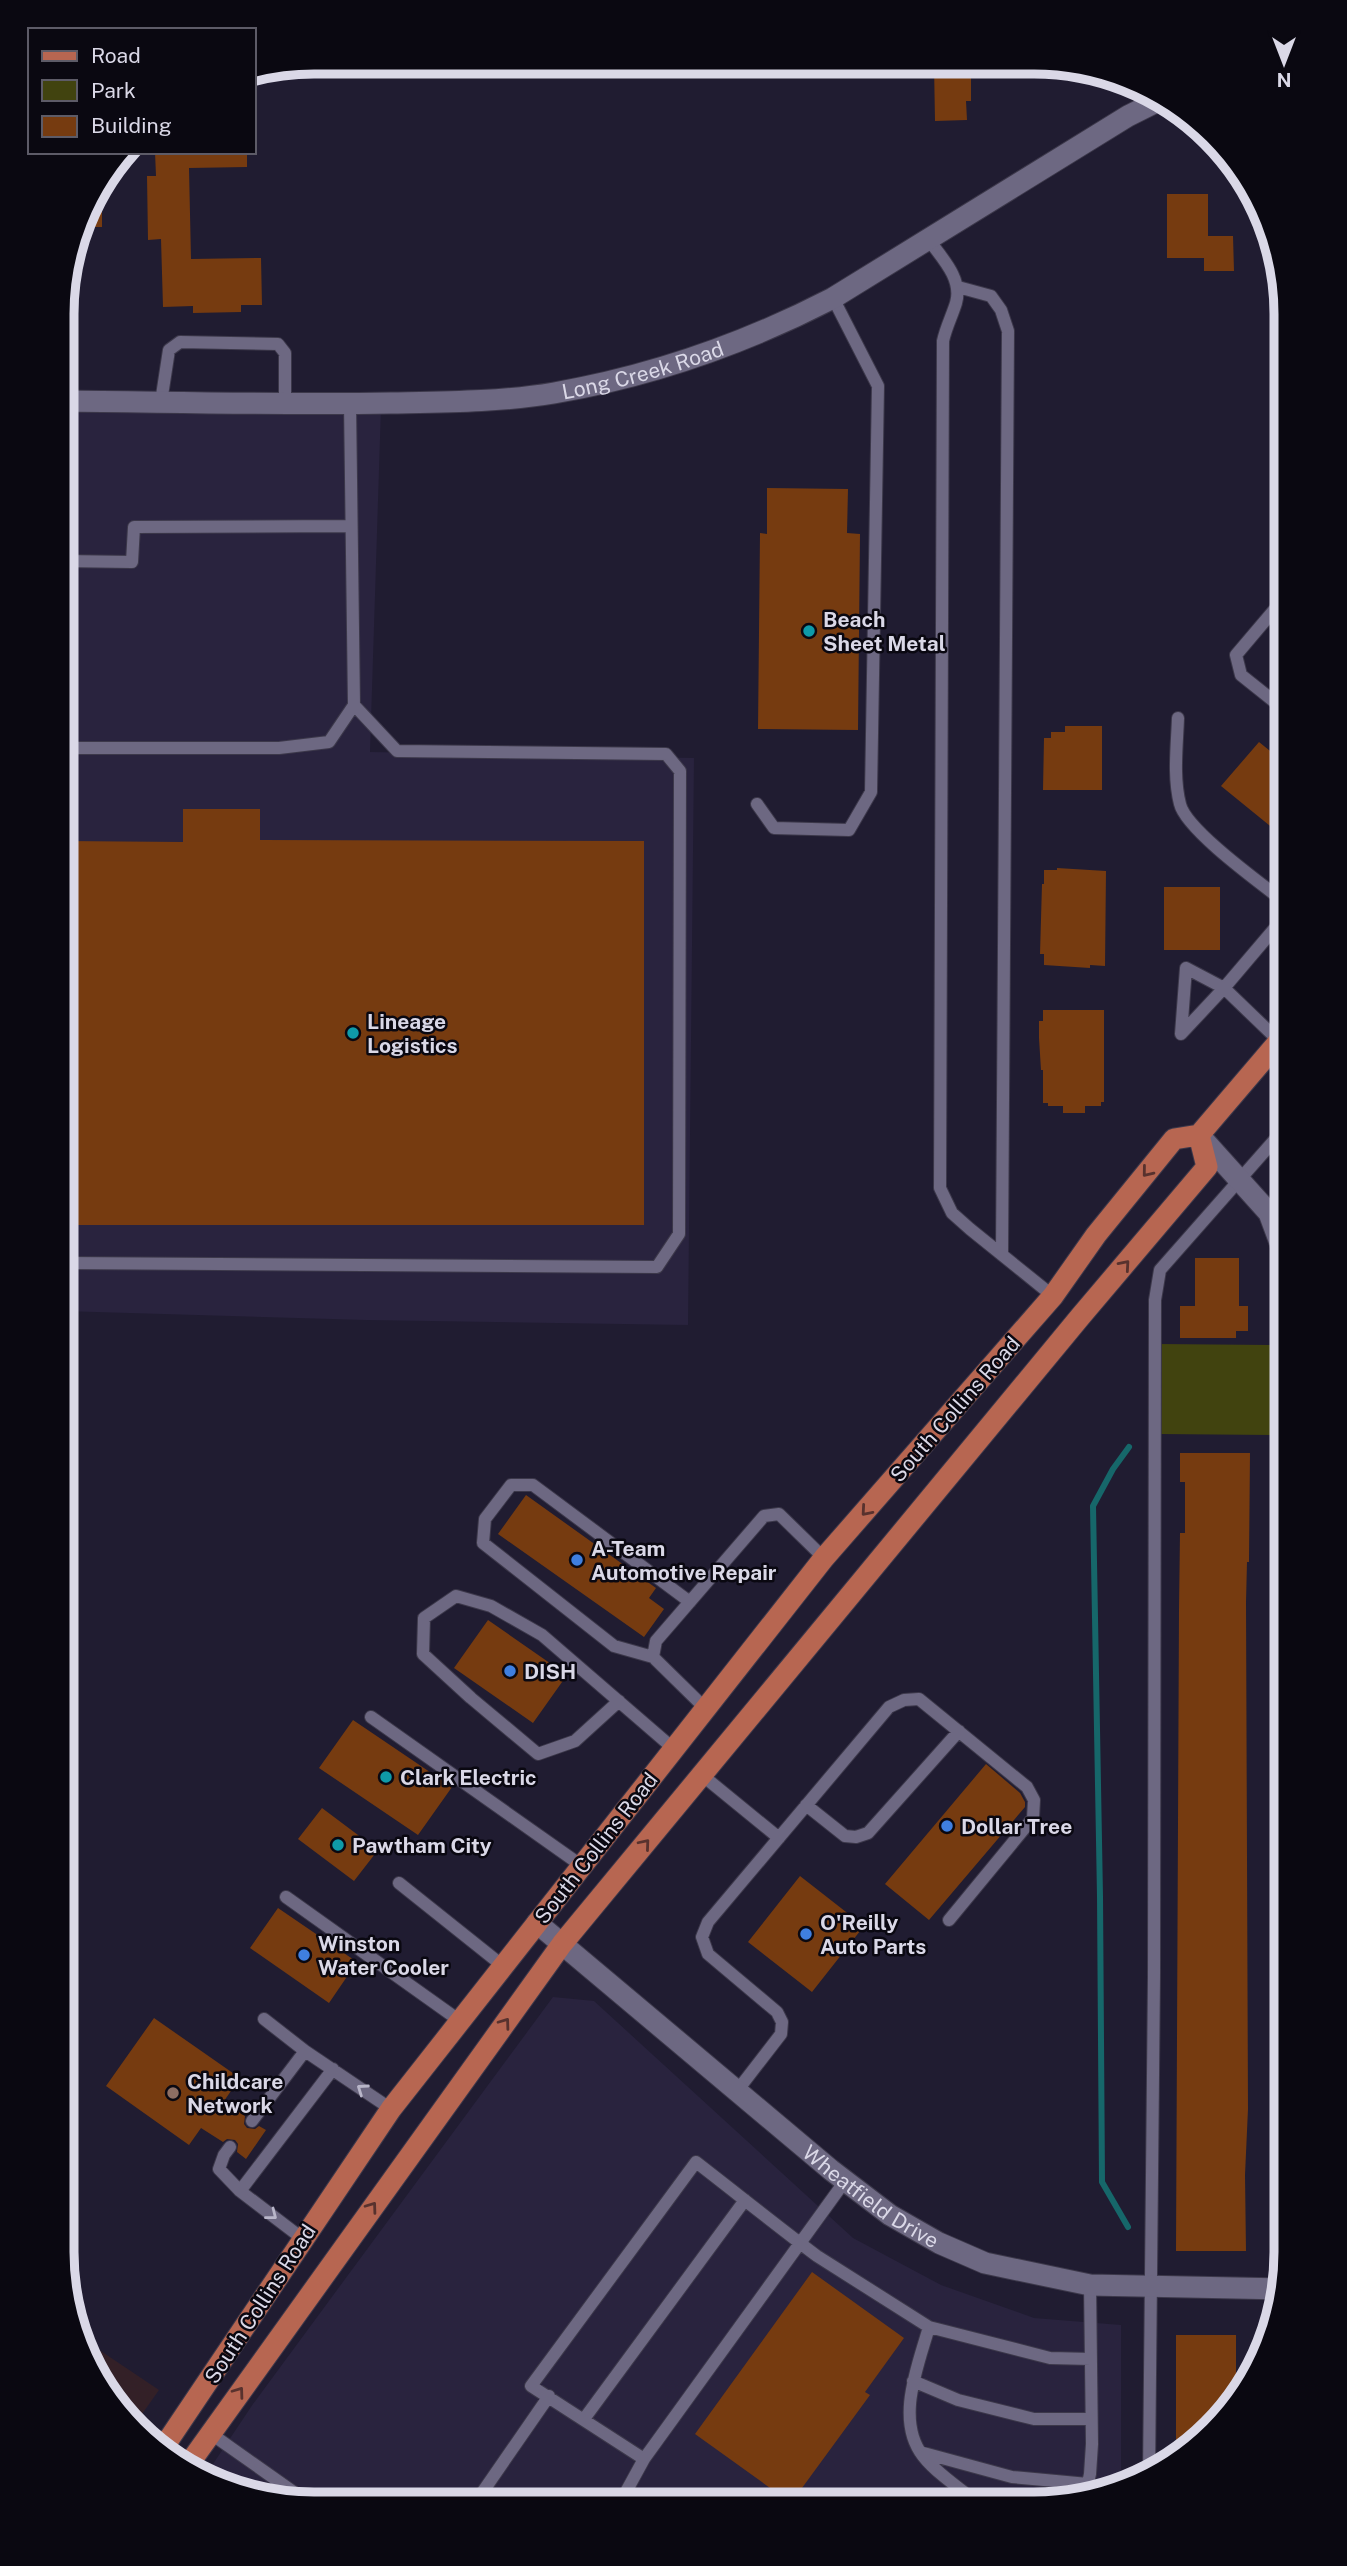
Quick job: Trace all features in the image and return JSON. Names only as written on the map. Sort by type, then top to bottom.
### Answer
[{"type":"main road","points":[[1199,1135],[1274,1047]]},
{"type":"main road","name":"South Collins Road","points":[[168,2443],[391,2109],[824,1558],[1053,1296],[1096,1235],[1174,1139],[1199,1135],[1207,1167],[562,1944],[192,2459]]},
{"type":"main road","points":[[1053,1296],[1080,1317]]},
{"type":"main road","points":[[186,2416],[210,2432]]},
{"type":"street","name":"Long Creek Road","points":[[74,401],[350,404],[508,399],[594,386],[699,356],[795,318],[833,298],[1128,116],[1151,105]]},
{"type":"street","points":[[1199,1135],[1269,1213],[1274,1224]]},
{"type":"street","name":"Wheatfield Drive","points":[[537,1923],[845,2181],[890,2215],[939,2243],[985,2263],[1090,2285],[1270,2289]]},
{"type":"lane","points":[[928,239],[953,274],[958,287],[957,300],[943,341],[940,1188],[952,1213],[1053,1296]]},
{"type":"lane","points":[[958,287],[990,296],[1001,310],[1008,331],[1002,1255]]},
{"type":"lane","points":[[757,804],[774,828],[849,830],[872,792],[878,386],[833,298]]},
{"type":"lane","points":[[161,402],[169,350],[180,342],[278,344],[285,354],[285,403]]},
{"type":"lane","points":[[74,748],[279,748],[329,742],[354,705],[350,404]]},
{"type":"lane","points":[[74,561],[132,562],[134,527],[351,526]]},
{"type":"lane","points":[[1274,610],[1236,654],[1241,676],[1274,702]]},
{"type":"lane","points":[[74,1263],[657,1267],[678,1234],[680,771],[666,754],[397,751],[354,705]]},
{"type":"lane","points":[[1178,718],[1180,807],[1195,828],[1274,893]]},
{"type":"lane","points":[[1274,929],[1224,988],[1181,1034],[1186,968],[1224,988],[1274,1030]]},
{"type":"lane","points":[[1149,2463],[1154,1976],[1155,1300],[1160,1270],[1274,1140]]},
{"type":"lane","points":[[690,1602],[533,1485],[512,1485],[485,1519],[483,1543],[614,1646],[653,1657],[706,1709]]},
{"type":"lane","points":[[653,1657],[656,1641],[764,1516],[779,1514],[824,1558]]},
{"type":"lane","points":[[619,1701],[575,1741],[538,1754],[423,1654],[424,1618],[456,1596],[491,1606],[542,1635],[619,1701],[674,1749]]},
{"type":"lane","points":[[737,2091],[781,2034],[782,2022],[777,2012],[708,1954],[702,1937],[708,1922],[889,1707],[904,1700],[919,1699],[1027,1787],[1034,1800],[1033,1818],[948,1920]]},
{"type":"lane","points":[[372,1717],[582,1866]]},
{"type":"lane","points":[[806,1805],[845,1836],[856,1837],[868,1833],[959,1731]]},
{"type":"lane","points":[[702,1775],[779,1838]]},
{"type":"lane","points":[[399,1883],[503,1966]]},
{"type":"lane","points":[[286,1897],[460,2021]]},
{"type":"lane","points":[[264,2019],[305,2051],[391,2109]]},
{"type":"lane","points":[[252,2121],[305,2051]]},
{"type":"lane","points":[[240,2190],[333,2069]]},
{"type":"lane","points":[[230,2147],[223,2155],[219,2169],[240,2190],[303,2239]]},
{"type":"lane","points":[[644,2459],[531,2386],[696,2162],[800,2244],[929,2327],[1050,2358],[1091,2359]]},
{"type":"lane","points":[[626,2492],[644,2459],[845,2181]]},
{"type":"lane","points":[[584,2419],[745,2200]]},
{"type":"lane","points":[[1086,2486],[1092,2444],[1090,2285]]},
{"type":"lane","points":[[929,2327],[913,2381],[911,2424],[915,2444],[925,2459],[965,2492]]},
{"type":"lane","points":[[913,2381],[958,2400],[1034,2419],[1091,2419]]},
{"type":"lane","points":[[483,2492],[549,2396]]},
{"type":"lane","points":[[210,2432],[292,2491]]},
{"type":"lane","points":[[920,2452],[1012,2477],[1077,2488]]},
{"type":"lane","points":[[276,2489],[281,2483]]},
{"type":"shaded area","points":[[381,407],[370,752],[694,758],[688,1325],[366,1320],[74,1311],[74,408]]},
{"type":"shaded area","points":[[553,1997],[594,2001],[853,2238],[941,2285],[1034,2318],[1121,2325],[1121,2476],[1080,2488],[1049,2492],[282,2490],[236,2480],[210,2469],[253,2404]]},
{"type":"shaded area","points":[[92,2345],[159,2390],[140,2418],[114,2386]]},
{"type":"green space","points":[[1158,1344],[1273,1345],[1273,1435],[1158,1434]]},
{"type":"building","points":[[934,74],[971,74],[971,101],[966,101],[967,120],[935,121]]},
{"type":"building","points":[[155,154],[247,154],[247,167],[189,168],[191,259],[261,258],[262,305],[241,305],[241,312],[193,313],[193,306],[163,307],[161,239],[148,240],[147,176],[156,176]]},
{"type":"building","points":[[1167,194],[1208,194],[1208,236],[1233,236],[1234,271],[1204,271],[1204,258],[1167,258]]},
{"type":"building","points":[[102,200],[102,227],[90,227]]},
{"type":"building","name":"Beach Sheet Metal","points":[[767,488],[848,489],[847,533],[860,534],[858,730],[758,729],[760,533],[767,534]]},
{"type":"building","points":[[1065,726],[1102,726],[1102,790],[1043,790],[1044,738],[1051,738],[1051,732],[1065,732]]},
{"type":"building","points":[[1259,742],[1274,754],[1274,829],[1221,786]]},
{"type":"building","name":"Lineage Logistics","points":[[183,809],[260,809],[260,840],[644,841],[644,1225],[74,1225],[74,841],[183,842]]},
{"type":"building","points":[[1057,868],[1106,871],[1105,966],[1090,965],[1090,968],[1044,965],[1044,954],[1040,954],[1042,884],[1044,870]]},
{"type":"building","points":[[1164,887],[1220,887],[1220,950],[1164,950]]},
{"type":"building","points":[[1043,1010],[1104,1010],[1104,1102],[1101,1102],[1101,1106],[1085,1106],[1085,1113],[1063,1113],[1063,1106],[1048,1106],[1048,1103],[1043,1103],[1039,1021],[1043,1021]]},
{"type":"building","points":[[1195,1258],[1239,1258],[1239,1306],[1248,1306],[1248,1331],[1236,1331],[1236,1338],[1180,1338],[1180,1306],[1195,1306]]},
{"type":"building","points":[[1180,1453],[1250,1453],[1246,1602],[1246,2251],[1176,2251],[1179,1609],[1180,1533],[1185,1533],[1185,1482],[1180,1482]]},
{"type":"building","name":"A-Team Automotive Repair","points":[[526,1495],[656,1588],[649,1598],[664,1609],[644,1637],[498,1534]]},
{"type":"building","name":"DISH","points":[[488,1620],[567,1675],[533,1723],[454,1668]]},
{"type":"building","name":"Clark Electric","points":[[353,1720],[452,1787],[418,1835],[319,1768]]},
{"type":"building","points":[[986,1764],[1020,1793],[1025,1807],[929,1920],[885,1884]]},
{"type":"building","name":"Pawtham City","points":[[322,1808],[378,1850],[354,1881],[298,1839]]},
{"type":"building","name":"O'Reilly Auto Parts","points":[[800,1876],[864,1926],[812,1992],[748,1942]]},
{"type":"building","name":"Winston Water Cooler","points":[[278,1908],[357,1962],[329,2003],[250,1948]]},
{"type":"building","name":"Childcare Network","points":[[154,2018],[240,2078],[224,2101],[245,2116],[244,2124],[247,2128],[255,2129],[259,2126],[266,2130],[246,2159],[237,2152],[238,2144],[235,2140],[227,2139],[223,2142],[201,2128],[189,2145],[106,2086]]},
{"type":"building","points":[[812,2272],[904,2338],[865,2392],[870,2395],[799,2492],[776,2492],[695,2434]]},
{"type":"building","points":[[1176,2335],[1236,2335],[1236,2374],[1240,2374],[1214,2411],[1176,2445]]},
{"type":"waterway","points":[[1128,2227],[1102,2182],[1093,1506],[1113,1469],[1129,1447]]},
{"type":"place","name":"Beach Sheet Metal","points":[[809,631]]},
{"type":"place","name":"Lineage Logistics","points":[[353,1033]]},
{"type":"place","name":"A-Team Automotive Repair","points":[[577,1560]]},
{"type":"place","name":"DISH","points":[[510,1671]]},
{"type":"place","name":"Clark Electric","points":[[386,1777]]},
{"type":"place","name":"Dollar Tree","points":[[947,1826]]},
{"type":"place","name":"Pawtham City","points":[[338,1845]]},
{"type":"place","name":"O'Reilly Auto Parts","points":[[806,1934]]},
{"type":"place","name":"Winston Water Cooler","points":[[304,1955]]},
{"type":"place","name":"Childcare Network","points":[[173,2093]]}]
